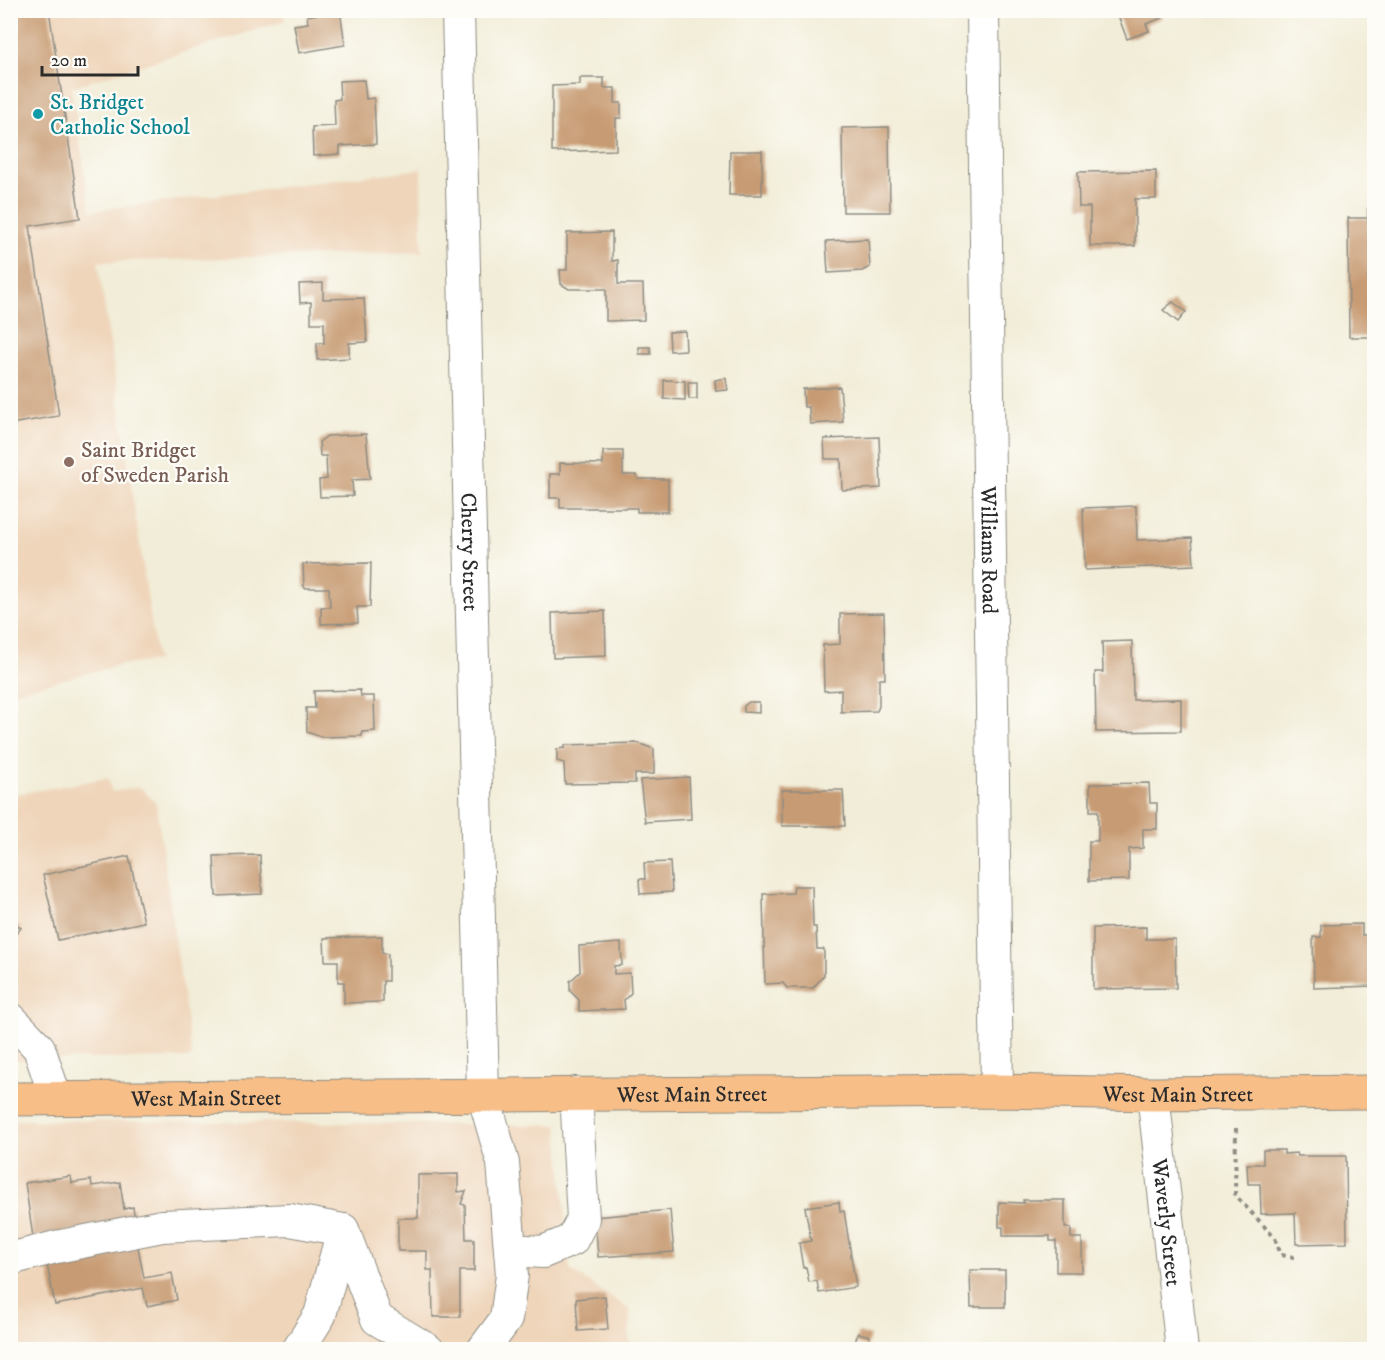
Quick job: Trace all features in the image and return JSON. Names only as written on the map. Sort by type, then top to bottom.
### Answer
[{"type":"main road","name":"West Main Street","points":[[10,1099],[576,1093],[1374,1092]]},
{"type":"street","name":"Cherry Street","points":[[458,10],[483,1094],[503,1163],[512,1275],[506,1319],[483,1350]]},
{"type":"street","name":"Williams Road","points":[[982,10],[997,1091]]},
{"type":"street","points":[[10,1018],[39,1048],[56,1099]]},
{"type":"street","points":[[510,1250],[543,1252],[572,1240],[583,1219],[576,1093]]},
{"type":"street","name":"Waverly Street","points":[[1153,1094],[1182,1350]]},
{"type":"street","points":[[10,1259],[56,1246],[162,1226],[290,1220],[343,1230]]},
{"type":"street","points":[[298,1350],[320,1316],[343,1230]]},
{"type":"street","points":[[343,1230],[377,1319],[428,1350]]},
{"type":"path","points":[[1236,1128],[1235,1195],[1275,1238],[1281,1255],[1294,1257]]},
{"type":"shaded area","name":"Saint Bridget of Sweden Parish","points":[[11,11],[282,11],[285,21],[71,87],[91,211],[421,169],[422,252],[98,262],[157,661],[120,665],[11,693]]},
{"type":"shaded area","points":[[108,778],[112,792],[140,787],[156,803],[192,1058],[11,1060],[11,795]]},
{"type":"shaded area","points":[[11,1120],[558,1125],[570,1270],[630,1310],[629,1340],[632,1349],[11,1350]]},
{"type":"building","name":"St. Bridget Catholic School","points":[[10,10],[49,10],[80,218],[30,226],[59,416],[10,424]]},
{"type":"building","points":[[340,10],[345,45],[299,53],[294,25],[308,23],[307,16]]},
{"type":"building","points":[[1116,10],[1159,10],[1162,18],[1146,24],[1149,31],[1127,39]]},
{"type":"building","points":[[580,78],[604,78],[604,88],[615,88],[615,103],[621,103],[621,118],[616,118],[616,150],[552,152],[552,86],[580,85]]},
{"type":"building","points":[[364,80],[366,99],[374,98],[376,144],[340,146],[340,154],[313,156],[312,127],[335,126],[334,100],[340,99],[339,81]]},
{"type":"building","points":[[889,127],[890,212],[843,212],[842,128]]},
{"type":"building","points":[[730,151],[762,151],[762,195],[729,195]]},
{"type":"building","points":[[1156,171],[1156,199],[1135,199],[1135,246],[1090,246],[1090,207],[1079,207],[1078,172]]},
{"type":"building","points":[[1368,209],[1374,209],[1374,277],[1368,277],[1368,293],[1374,293],[1374,337],[1349,337],[1348,218],[1368,218]]},
{"type":"building","points":[[612,232],[612,261],[618,260],[618,284],[643,284],[644,320],[606,321],[606,289],[569,289],[561,284],[560,270],[567,270],[567,233]]},
{"type":"building","points":[[868,239],[870,267],[862,271],[828,273],[826,241]]},
{"type":"building","points":[[323,283],[323,299],[364,298],[367,342],[349,343],[349,358],[317,360],[317,343],[324,343],[324,323],[311,323],[311,302],[300,303],[299,284]]},
{"type":"building","points":[[1173,302],[1186,312],[1178,322],[1163,310]]},
{"type":"building","points":[[685,331],[686,350],[670,351],[669,332]]},
{"type":"building","points":[[639,347],[650,347],[651,354],[639,354]]},
{"type":"building","points":[[726,378],[728,390],[716,391],[715,380]]},
{"type":"building","points":[[664,380],[685,381],[685,400],[664,399]]},
{"type":"building","points":[[688,382],[697,382],[697,399],[689,399]]},
{"type":"building","points":[[840,387],[843,422],[810,424],[809,407],[804,407],[803,389]]},
{"type":"building","points":[[366,434],[370,479],[352,480],[353,496],[320,497],[319,480],[327,479],[326,456],[320,456],[319,442],[327,436]]},
{"type":"building","points":[[879,437],[881,488],[842,490],[841,459],[825,459],[824,439]]},
{"type":"building","points":[[603,451],[623,451],[623,475],[637,475],[638,479],[668,479],[668,512],[637,512],[637,508],[560,508],[560,498],[550,498],[550,474],[560,474],[560,463],[603,464]]},
{"type":"building","points":[[1136,506],[1137,540],[1192,538],[1194,565],[1085,570],[1083,508]]},
{"type":"building","points":[[371,563],[370,607],[357,607],[358,623],[321,624],[321,607],[330,607],[329,588],[304,588],[303,564]]},
{"type":"building","points":[[605,611],[606,656],[553,658],[552,613]]},
{"type":"building","points":[[884,613],[885,679],[879,679],[877,711],[841,712],[841,690],[824,691],[823,645],[840,644],[840,614]]},
{"type":"building","points":[[1132,641],[1133,700],[1181,699],[1181,731],[1096,732],[1095,672],[1103,672],[1102,642]]},
{"type":"building","points":[[360,690],[361,696],[374,696],[375,731],[362,732],[362,736],[321,737],[307,732],[306,708],[315,708],[314,691]]},
{"type":"building","points":[[749,702],[759,702],[759,713],[744,712],[744,706]]},
{"type":"building","points":[[638,743],[654,749],[654,774],[635,774],[635,783],[565,784],[564,763],[557,761],[557,749],[565,748],[565,745]]},
{"type":"building","points":[[689,777],[691,819],[645,822],[640,780]]},
{"type":"building","points":[[1149,783],[1150,803],[1157,803],[1157,829],[1143,829],[1143,848],[1129,849],[1129,880],[1089,881],[1089,841],[1098,841],[1098,811],[1090,811],[1090,784]]},
{"type":"building","points":[[782,790],[843,790],[845,826],[782,826]]},
{"type":"building","points":[[260,855],[262,894],[216,896],[214,856]]},
{"type":"building","points":[[129,856],[144,922],[58,940],[43,875]]},
{"type":"building","points":[[670,862],[672,892],[640,894],[639,879],[645,879],[644,863]]},
{"type":"building","points":[[794,886],[812,886],[813,927],[816,927],[817,949],[824,949],[824,975],[813,988],[787,988],[783,983],[765,984],[763,894],[793,893]]},
{"type":"building","points":[[10,920],[21,928],[10,941]]},
{"type":"building","points":[[1362,924],[1362,935],[1374,935],[1374,986],[1314,988],[1313,937],[1321,937],[1321,925]]},
{"type":"building","points":[[1146,927],[1146,939],[1175,939],[1176,988],[1093,989],[1093,928]]},
{"type":"building","points":[[382,936],[382,953],[388,954],[388,981],[383,981],[383,1002],[344,1003],[344,982],[338,982],[338,961],[325,961],[324,938]]},
{"type":"building","points":[[621,943],[622,965],[614,966],[614,974],[630,973],[631,993],[624,1000],[625,1009],[579,1011],[579,1000],[570,991],[570,981],[580,972],[579,946]]},
{"type":"building","points":[[1263,1150],[1284,1150],[1284,1154],[1297,1153],[1298,1156],[1346,1156],[1347,1243],[1296,1244],[1295,1213],[1261,1214],[1260,1184],[1248,1184],[1247,1164],[1263,1164]]},
{"type":"building","points":[[458,1174],[458,1192],[466,1191],[461,1204],[465,1205],[466,1239],[474,1239],[474,1271],[460,1271],[460,1317],[433,1317],[432,1270],[427,1270],[427,1251],[398,1251],[398,1218],[418,1218],[418,1175]]},
{"type":"building","points":[[71,1176],[72,1183],[91,1180],[92,1186],[120,1182],[124,1209],[133,1207],[135,1221],[33,1237],[25,1183]]},
{"type":"building","points":[[1023,1200],[1065,1200],[1065,1228],[1071,1228],[1071,1238],[1082,1238],[1082,1272],[1056,1272],[1056,1241],[1050,1241],[1050,1236],[1003,1236],[1003,1227],[999,1227],[999,1202],[1024,1203]]},
{"type":"building","points":[[839,1202],[840,1211],[844,1211],[856,1287],[819,1293],[817,1281],[809,1282],[806,1267],[803,1268],[799,1243],[811,1241],[805,1207]]},
{"type":"building","points":[[670,1210],[674,1252],[598,1257],[595,1217]]},
{"type":"building","points":[[138,1247],[144,1278],[172,1273],[177,1300],[147,1306],[143,1288],[55,1305],[47,1264]]},
{"type":"building","points":[[970,1270],[1005,1270],[1005,1307],[971,1307]]},
{"type":"building","points":[[605,1296],[608,1329],[578,1331],[576,1299]]},
{"type":"building","points":[[858,1333],[870,1336],[867,1346],[855,1343]]},
{"type":"place","name":"St. Bridget Catholic School","points":[[38,114]]},
{"type":"place","name":"Saint Bridget of Sweden Parish","points":[[69,462]]}]
